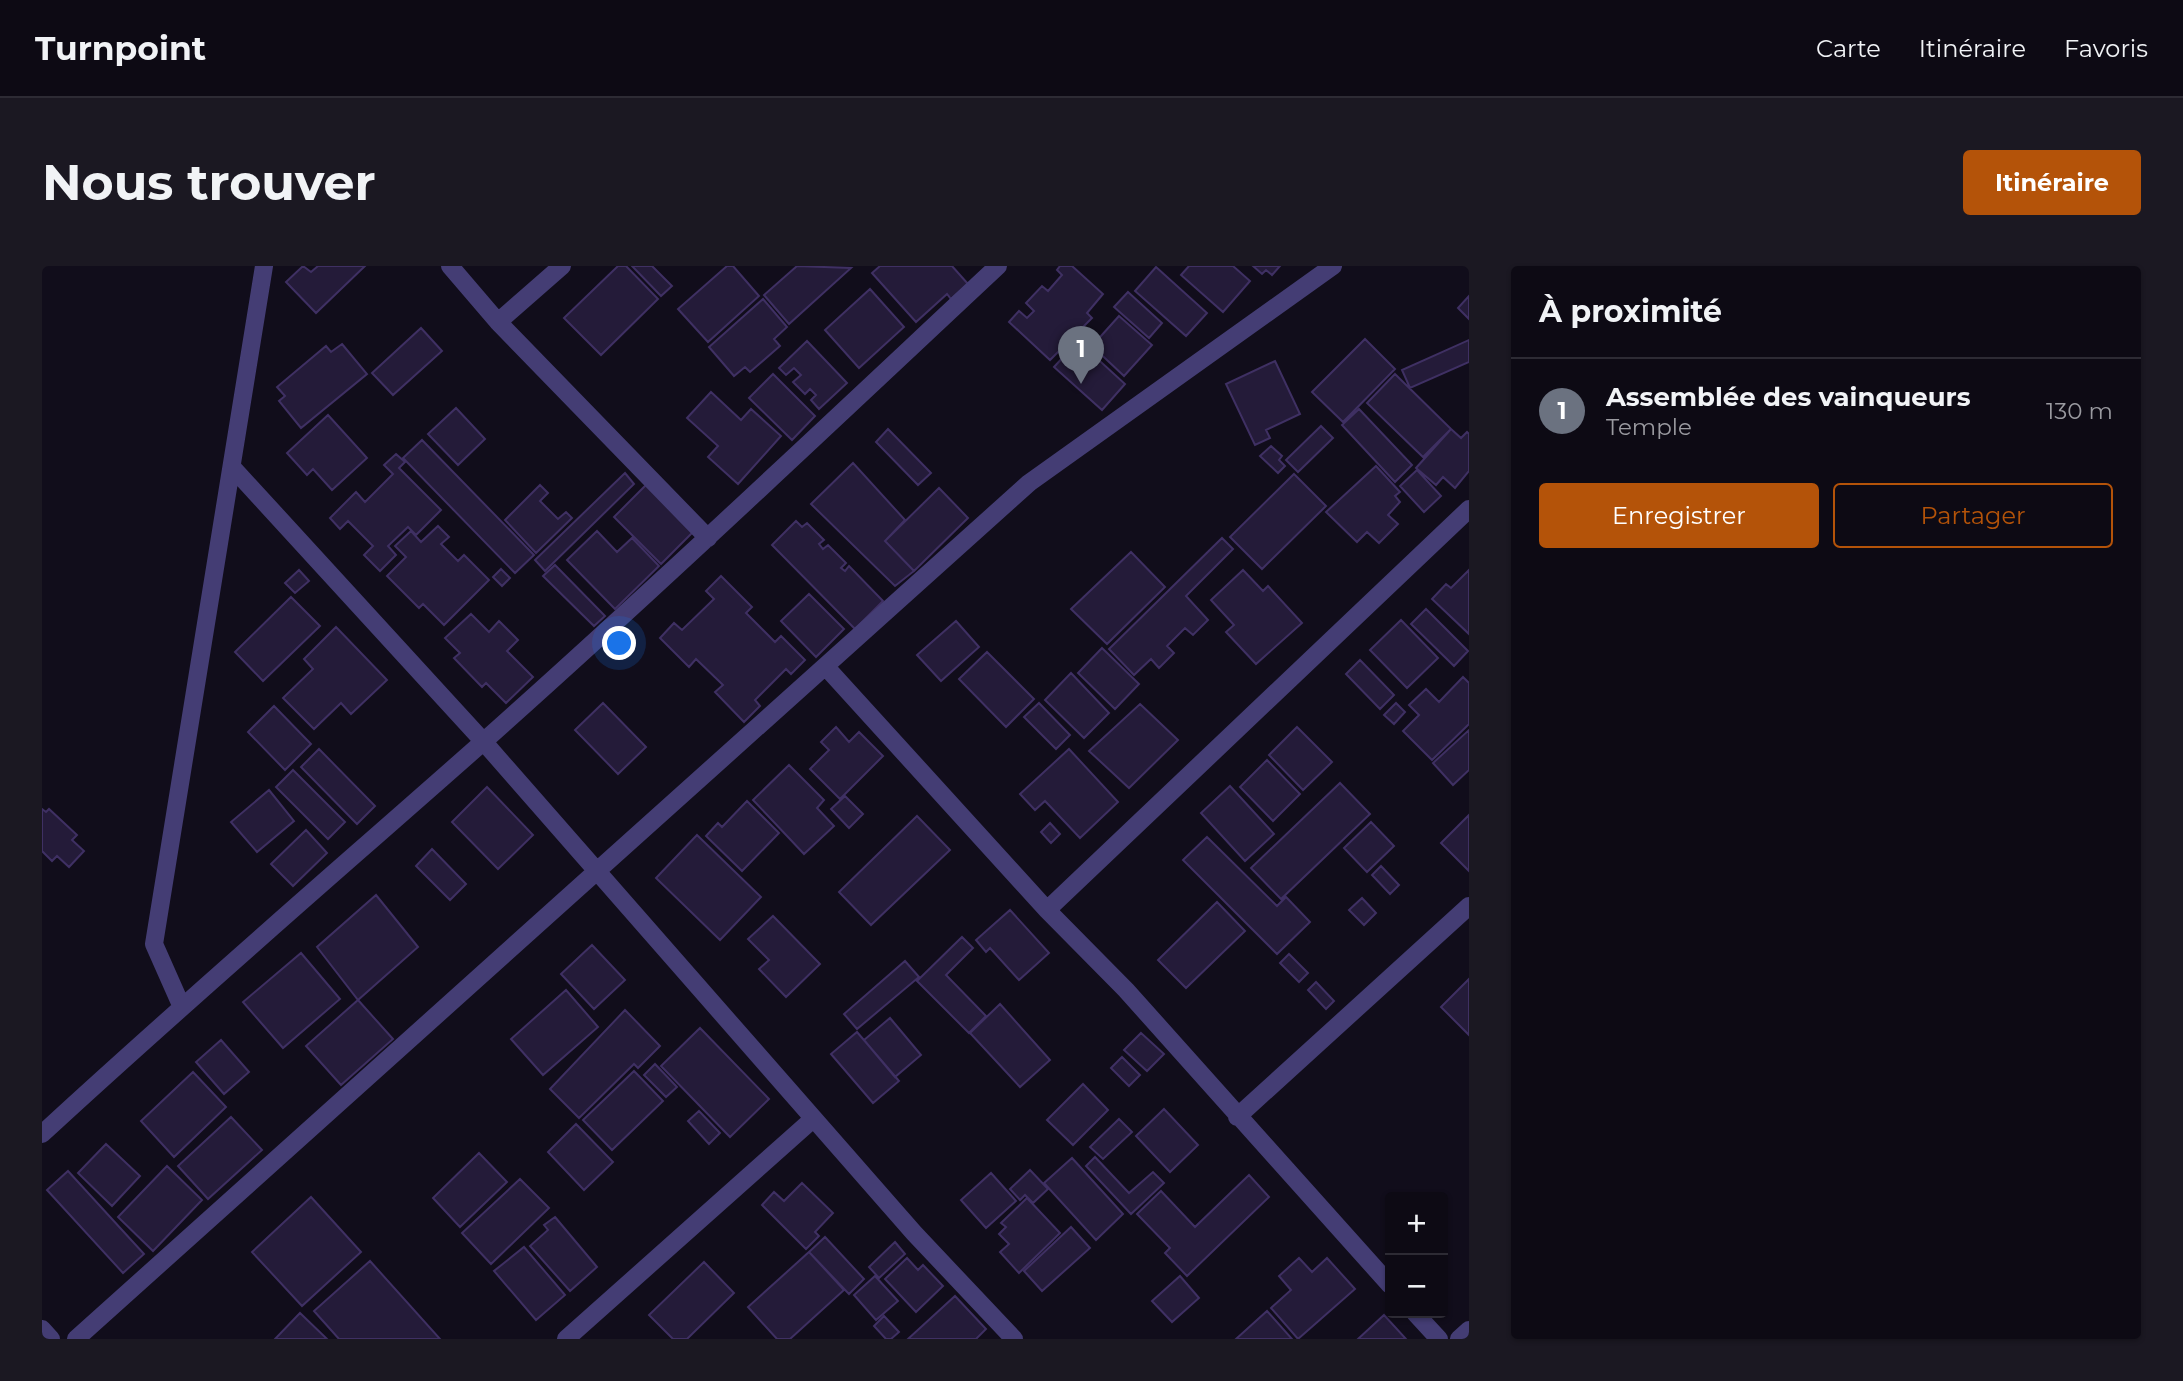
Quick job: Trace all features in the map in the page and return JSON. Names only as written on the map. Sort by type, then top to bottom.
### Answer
[{"type":"street","points":[[181,1005],[154,944],[264,266]]},
{"type":"street","points":[[450,266],[498,322],[708,538]]},
{"type":"street","points":[[498,322],[562,266]]},
{"type":"street","points":[[42,1134],[181,1005],[483,741],[708,538],[998,266]]},
{"type":"street","points":[[76,1339],[1029,483],[1333,266]]},
{"type":"street","points":[[232,467],[483,741],[813,1119],[1014,1339]]},
{"type":"street","points":[[1047,910],[1469,509]]},
{"type":"street","points":[[826,667],[1047,910],[1126,990],[1385,1280]]},
{"type":"street","points":[[1237,1117],[1469,906]]},
{"type":"street","points":[[566,1339],[813,1119]]},
{"type":"street","points":[[1420,1318],[1439,1339]]},
{"type":"street","points":[[42,1329],[51,1339]]},
{"type":"street","points":[[1459,1339],[1469,1330]]},
{"type":"building","points":[[303,266],[311,272],[318,266],[365,266],[316,313],[286,282]]},
{"type":"building","points":[[618,266],[626,266],[658,299],[601,355],[564,318]]},
{"type":"building","points":[[632,266],[652,266],[672,286],[661,296]]},
{"type":"building","points":[[727,266],[733,266],[759,296],[708,342],[678,309]]},
{"type":"building","points":[[797,266],[851,268],[789,324],[764,295]]},
{"type":"building","points":[[880,266],[952,266],[968,284],[951,299],[947,294],[916,322],[872,273]]},
{"type":"building","points":[[1060,266],[1072,266],[1103,294],[1087,313],[1092,318],[1050,360],[1009,322],[1019,311],[1027,318],[1034,311],[1026,303],[1042,286],[1048,291],[1062,275],[1057,270]]},
{"type":"building","points":[[1189,266],[1233,266],[1250,281],[1223,312],[1181,275]]},
{"type":"building","points":[[1253,266],[1280,266],[1272,275],[1266,270],[1262,274]]},
{"type":"building","points":[[1156,267],[1207,313],[1186,336],[1135,291]]},
{"type":"building","points":[[870,289],[904,327],[859,368],[825,330]]},
{"type":"building","points":[[1128,292],[1162,323],[1149,338],[1114,307]]},
{"type":"building","points":[[1469,296],[1469,319],[1458,308]]},
{"type":"building","points":[[763,299],[787,327],[774,339],[780,346],[750,372],[745,367],[734,376],[709,347]]},
{"type":"building","points":[[1119,316],[1152,345],[1124,376],[1092,346]]},
{"type":"building","points":[[421,328],[442,351],[393,395],[372,373]]},
{"type":"building","points":[[1365,339],[1395,369],[1343,422],[1312,392]]},
{"type":"building","points":[[1469,340],[1469,362],[1410,388],[1402,370]]},
{"type":"building","points":[[807,341],[847,383],[819,409],[811,400],[816,395],[810,389],[805,394],[793,382],[801,375],[794,368],[786,375],[779,368]]},
{"type":"building","points":[[1078,341],[1125,384],[1102,410],[1054,367]]},
{"type":"building","points":[[342,344],[367,374],[301,428],[279,401],[285,396],[277,387],[326,346],[331,352]]},
{"type":"building","points":[[1275,361],[1300,414],[1266,430],[1270,438],[1255,445],[1226,384]]},
{"type":"building","points":[[773,374],[815,416],[792,440],[749,398]]},
{"type":"building","points":[[1395,374],[1451,429],[1423,457],[1367,403]]},
{"type":"building","points":[[711,392],[741,420],[751,409],[781,436],[738,484],[708,457],[718,446],[687,418]]},
{"type":"building","points":[[456,408],[485,439],[458,465],[428,434]]},
{"type":"building","points":[[1359,409],[1412,465],[1395,482],[1342,425]]},
{"type":"building","points":[[328,415],[367,458],[332,490],[313,469],[307,475],[287,453]]},
{"type":"building","points":[[1321,426],[1333,438],[1298,472],[1286,460]]},
{"type":"building","points":[[888,429],[931,473],[918,485],[876,442]]},
{"type":"building","points":[[1451,429],[1461,438],[1467,432],[1469,434],[1469,471],[1455,488],[1443,477],[1436,485],[1416,468]]},
{"type":"building","points":[[422,440],[534,555],[515,573],[403,458]]},
{"type":"building","points":[[1271,446],[1282,456],[1279,460],[1285,466],[1278,473],[1260,456]]},
{"type":"building","points":[[396,454],[405,462],[399,468],[441,510],[416,535],[408,527],[388,546],[396,555],[380,571],[364,555],[373,546],[348,521],[340,529],[330,518],[356,492],[365,502],[393,474],[384,465]]},
{"type":"building","points":[[853,463],[905,520],[885,541],[914,571],[895,586],[811,504]]},
{"type":"building","points":[[1376,466],[1400,492],[1395,496],[1400,502],[1388,515],[1398,524],[1379,543],[1367,532],[1357,542],[1326,512]]},
{"type":"building","points":[[1417,470],[1441,496],[1424,512],[1400,486]]},
{"type":"building","points":[[625,473],[634,484],[545,571],[535,560]]},
{"type":"building","points":[[1294,474],[1326,506],[1262,569],[1230,537]]},
{"type":"building","points":[[647,484],[694,531],[661,564],[614,517]]},
{"type":"building","points":[[540,485],[548,493],[540,501],[558,519],[566,512],[572,518],[536,553],[505,520]]},
{"type":"building","points":[[939,488],[968,518],[914,571],[885,541]]},
{"type":"building","points":[[796,521],[802,527],[807,523],[824,540],[819,544],[823,549],[828,545],[846,563],[841,568],[845,571],[849,566],[883,601],[855,629],[772,545]]},
{"type":"building","points":[[438,526],[449,537],[441,544],[458,561],[464,555],[489,580],[444,625],[423,604],[419,608],[387,576],[406,557],[395,546],[411,531],[421,542]]},
{"type":"building","points":[[597,531],[617,552],[632,538],[659,566],[615,609],[567,560]]},
{"type":"building","points":[[1222,538],[1233,549],[1186,596],[1208,620],[1193,635],[1185,628],[1167,646],[1174,653],[1159,668],[1151,659],[1134,675],[1109,649]]},
{"type":"building","points":[[1131,552],[1165,587],[1107,644],[1071,609]]},
{"type":"building","points":[[555,565],[605,616],[594,626],[543,576]]},
{"type":"building","points":[[501,569],[510,578],[502,586],[493,577]]},
{"type":"building","points":[[299,570],[309,581],[295,593],[285,583]]},
{"type":"building","points":[[1243,570],[1263,591],[1268,586],[1302,623],[1256,664],[1226,632],[1234,625],[1211,600]]},
{"type":"building","points":[[1469,570],[1469,634],[1432,599],[1446,584],[1451,588]]},
{"type":"building","points":[[721,576],[752,607],[746,613],[775,642],[781,636],[805,660],[791,674],[786,669],[755,700],[760,706],[744,722],[715,692],[723,685],[696,659],[689,667],[660,638],[674,623],[682,630],[714,599],[706,591]]},
{"type":"building","points":[[809,594],[844,629],[816,657],[781,621]]},
{"type":"building","points":[[291,597],[320,626],[263,681],[235,652]]},
{"type":"building","points":[[1426,609],[1468,651],[1454,666],[1411,624]]},
{"type":"building","points":[[471,614],[489,632],[499,621],[518,640],[507,651],[533,677],[506,703],[486,683],[482,687],[454,658],[460,653],[445,638]]},
{"type":"building","points":[[1401,620],[1438,658],[1407,688],[1370,650]]},
{"type":"building","points":[[956,621],[979,647],[941,681],[917,655]]},
{"type":"building","points":[[336,627],[387,680],[351,714],[341,703],[314,729],[283,698],[313,669],[304,659]]},
{"type":"building","points":[[1102,648],[1139,684],[1115,709],[1078,673]]},
{"type":"building","points":[[987,652],[1034,699],[1006,727],[959,679]]},
{"type":"building","points":[[1360,660],[1394,695],[1380,709],[1346,674]]},
{"type":"building","points":[[1071,673],[1109,713],[1084,738],[1045,700]]},
{"type":"building","points":[[1463,677],[1469,683],[1469,724],[1432,760],[1403,731],[1419,715],[1409,705],[1426,689],[1439,702]]},
{"type":"building","points":[[603,703],[646,747],[618,774],[575,730]]},
{"type":"building","points":[[1039,703],[1070,735],[1056,749],[1024,717]]},
{"type":"building","points":[[1396,703],[1405,712],[1394,724],[1384,715]]},
{"type":"building","points":[[1140,704],[1178,740],[1129,788],[1089,751]]},
{"type":"building","points":[[274,706],[311,744],[285,770],[248,732]]},
{"type":"building","points":[[836,727],[849,742],[859,732],[883,756],[840,799],[810,769],[829,750],[821,742]]},
{"type":"building","points":[[1297,727],[1332,762],[1303,790],[1269,755]]},
{"type":"building","points":[[1469,730],[1469,770],[1453,785],[1433,763]]},
{"type":"building","points":[[319,749],[375,806],[357,824],[301,767]]},
{"type":"building","points":[[1069,749],[1118,802],[1080,838],[1045,801],[1035,810],[1020,794]]},
{"type":"building","points":[[1267,760],[1300,794],[1273,821],[1240,787]]},
{"type":"building","points":[[789,765],[824,800],[817,808],[834,826],[804,854],[753,800]]},
{"type":"building","points":[[293,770],[345,822],[328,839],[276,787]]},
{"type":"building","points":[[1340,783],[1370,814],[1281,899],[1251,868]]},
{"type":"building","points":[[1230,786],[1274,834],[1245,861],[1201,813]]},
{"type":"building","points":[[487,787],[533,835],[498,869],[452,822]]},
{"type":"building","points":[[269,790],[294,821],[257,852],[231,822]]},
{"type":"building","points":[[845,796],[863,814],[849,828],[831,809]]},
{"type":"building","points":[[747,801],[779,833],[742,871],[706,836],[718,823],[722,827]]},
{"type":"building","points":[[42,809],[46,812],[49,809],[77,835],[72,840],[84,851],[69,867],[57,856],[52,861],[42,851]]},
{"type":"building","points":[[1469,815],[1469,871],[1441,843]]},
{"type":"building","points":[[917,816],[950,850],[871,925],[839,892]]},
{"type":"building","points":[[1371,822],[1394,846],[1367,872],[1344,848]]},
{"type":"building","points":[[1050,823],[1060,834],[1051,843],[1041,832]]},
{"type":"building","points":[[306,830],[327,853],[293,886],[271,864]]},
{"type":"building","points":[[697,835],[761,897],[720,940],[656,878]]},
{"type":"building","points":[[1207,837],[1277,906],[1286,897],[1310,922],[1277,954],[1183,860]]},
{"type":"building","points":[[432,849],[466,884],[450,900],[416,866]]},
{"type":"building","points":[[1381,866],[1399,885],[1390,894],[1372,875]]},
{"type":"building","points":[[376,895],[418,947],[358,1000],[317,947]]},
{"type":"building","points":[[1362,898],[1376,913],[1364,925],[1349,910]]},
{"type":"building","points":[[1217,902],[1245,931],[1186,988],[1158,960]]},
{"type":"building","points":[[1010,910],[1049,953],[1019,980],[990,948],[986,952],[976,940]]},
{"type":"building","points":[[773,916],[820,964],[786,997],[759,969],[769,960],[748,939]]},
{"type":"building","points":[[962,937],[973,948],[946,975],[986,1016],[969,1033],[917,981]]},
{"type":"building","points":[[592,945],[625,980],[594,1009],[561,974]]},
{"type":"building","points":[[301,953],[340,999],[283,1048],[243,1002]]},
{"type":"building","points":[[1289,954],[1308,973],[1299,982],[1280,963]]},
{"type":"building","points":[[905,961],[919,977],[857,1029],[844,1014]]},
{"type":"building","points":[[1469,979],[1469,1035],[1441,1007]]},
{"type":"building","points":[[1316,982],[1334,1001],[1326,1009],[1308,990]]},
{"type":"building","points":[[566,990],[598,1027],[543,1075],[511,1039]]},
{"type":"building","points":[[358,1000],[393,1039],[341,1085],[306,1046]]},
{"type":"building","points":[[1000,1004],[1050,1060],[1020,1087],[970,1033]]},
{"type":"building","points":[[625,1010],[660,1046],[638,1068],[634,1064],[579,1118],[550,1089]]},
{"type":"building","points":[[890,1018],[921,1055],[895,1077],[864,1040]]},
{"type":"building","points":[[700,1028],[769,1099],[730,1137],[661,1066]]},
{"type":"building","points":[[857,1032],[899,1081],[873,1103],[831,1054]]},
{"type":"building","points":[[1141,1033],[1164,1054],[1147,1071],[1124,1050]]},
{"type":"building","points":[[221,1040],[249,1072],[224,1094],[196,1062]]},
{"type":"building","points":[[1122,1057],[1140,1075],[1129,1086],[1111,1068]]},
{"type":"building","points":[[655,1064],[677,1087],[666,1097],[644,1075]]},
{"type":"building","points":[[634,1071],[663,1101],[612,1150],[583,1120]]},
{"type":"building","points":[[193,1072],[226,1107],[174,1157],[141,1121]]},
{"type":"building","points":[[1083,1084],[1108,1110],[1073,1145],[1047,1120]]},
{"type":"building","points":[[1164,1109],[1198,1145],[1170,1172],[1136,1136]]},
{"type":"building","points":[[699,1111],[720,1133],[709,1144],[688,1121]]},
{"type":"building","points":[[231,1117],[262,1150],[208,1199],[178,1166]]},
{"type":"building","points":[[1119,1119],[1132,1132],[1103,1159],[1090,1147]]},
{"type":"building","points":[[576,1124],[613,1162],[584,1190],[548,1152]]},
{"type":"building","points":[[106,1144],[140,1176],[112,1206],[78,1173]]},
{"type":"building","points":[[479,1153],[507,1182],[460,1227],[433,1198]]},
{"type":"building","points":[[1095,1157],[1129,1193],[1153,1172],[1164,1183],[1131,1214],[1086,1166]]},
{"type":"building","points":[[1072,1158],[1123,1214],[1096,1240],[1044,1183]]},
{"type":"building","points":[[167,1166],[202,1200],[153,1251],[118,1217]]},
{"type":"building","points":[[1030,1170],[1048,1189],[1033,1203],[1025,1195],[1020,1200],[1010,1189]]},
{"type":"building","points":[[68,1171],[144,1254],[123,1273],[47,1190]]},
{"type":"building","points":[[991,1173],[1016,1201],[986,1228],[961,1200]]},
{"type":"building","points":[[1249,1175],[1269,1197],[1187,1276],[1165,1253],[1170,1248],[1137,1214],[1161,1191],[1195,1227]]},
{"type":"building","points":[[520,1179],[549,1208],[491,1264],[462,1233]]},
{"type":"building","points":[[802,1183],[833,1213],[815,1232],[819,1236],[806,1249],[762,1205],[774,1192],[784,1201]]},
{"type":"building","points":[[311,1197],[361,1252],[302,1306],[252,1252]]},
{"type":"building","points":[[1027,1198],[1060,1233],[1019,1273],[1000,1252],[1009,1244],[999,1234],[1006,1227],[1001,1223]]},
{"type":"building","points":[[555,1217],[597,1267],[570,1291],[530,1246],[548,1230],[544,1225]]},
{"type":"building","points":[[1071,1227],[1090,1248],[1042,1291],[1024,1271]]},
{"type":"building","points":[[825,1237],[864,1279],[849,1294],[809,1252]]},
{"type":"building","points":[[895,1242],[905,1254],[879,1278],[869,1267]]},
{"type":"building","points":[[524,1247],[565,1295],[536,1320],[494,1271]]},
{"type":"building","points":[[809,1252],[844,1290],[790,1339],[777,1339],[748,1307]]},
{"type":"building","points":[[907,1258],[918,1270],[923,1265],[943,1286],[916,1312],[885,1279]]},
{"type":"building","points":[[1299,1258],[1312,1272],[1327,1258],[1355,1289],[1298,1339],[1271,1308],[1291,1290],[1279,1276]]},
{"type":"building","points":[[370,1261],[440,1339],[339,1339],[314,1311]]},
{"type":"building","points":[[704,1262],[734,1293],[687,1339],[673,1339],[649,1315]]},
{"type":"building","points":[[875,1276],[898,1301],[876,1320],[854,1295]]},
{"type":"building","points":[[1180,1276],[1199,1298],[1172,1322],[1152,1301]]},
{"type":"building","points":[[955,1296],[986,1329],[976,1339],[908,1339]]},
{"type":"building","points":[[1267,1311],[1292,1339],[1236,1339]]},
{"type":"building","points":[[300,1313],[327,1339],[275,1339]]},
{"type":"building","points":[[1384,1315],[1406,1339],[1358,1339]]},
{"type":"building","points":[[884,1316],[899,1332],[891,1339],[886,1339],[874,1326]]},
{"type":"place","name":"Assemblée des vainqueurs","points":[[1081,384]]}]
